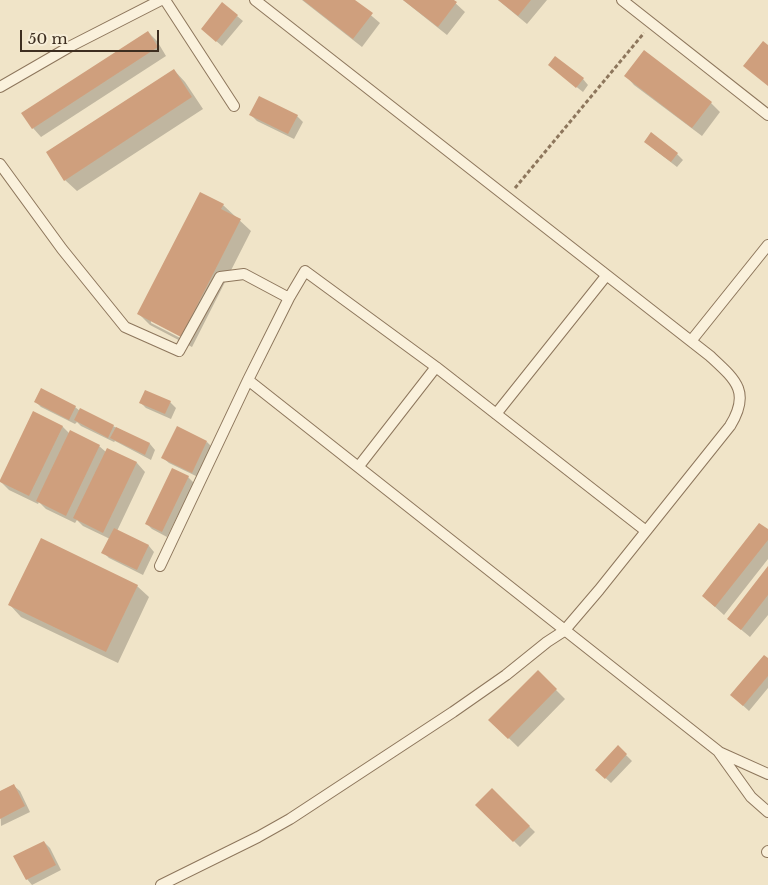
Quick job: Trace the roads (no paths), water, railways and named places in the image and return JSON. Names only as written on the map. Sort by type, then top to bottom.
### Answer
[{"type":"lane","points":[[0,87],[71,46],[161,0]]},
{"type":"lane","points":[[165,0],[234,106]]},
{"type":"lane","points":[[161,885],[290,819],[453,712],[506,675],[546,642],[564,631],[730,426],[741,402],[738,389],[726,371],[691,341],[255,0]]},
{"type":"lane","points":[[622,0],[768,115]]},
{"type":"lane","points":[[0,164],[62,249],[125,327],[179,351],[220,277],[244,274],[289,298]]},
{"type":"lane","points":[[691,341],[768,245]]},
{"type":"lane","points":[[160,566],[248,380],[289,298],[305,271],[436,367],[646,531]]},
{"type":"lane","points":[[496,414],[606,276]]},
{"type":"lane","points":[[359,466],[436,367]]},
{"type":"lane","points":[[248,380],[718,751],[768,774]]},
{"type":"lane","points":[[718,751],[751,797],[768,812]]}]
